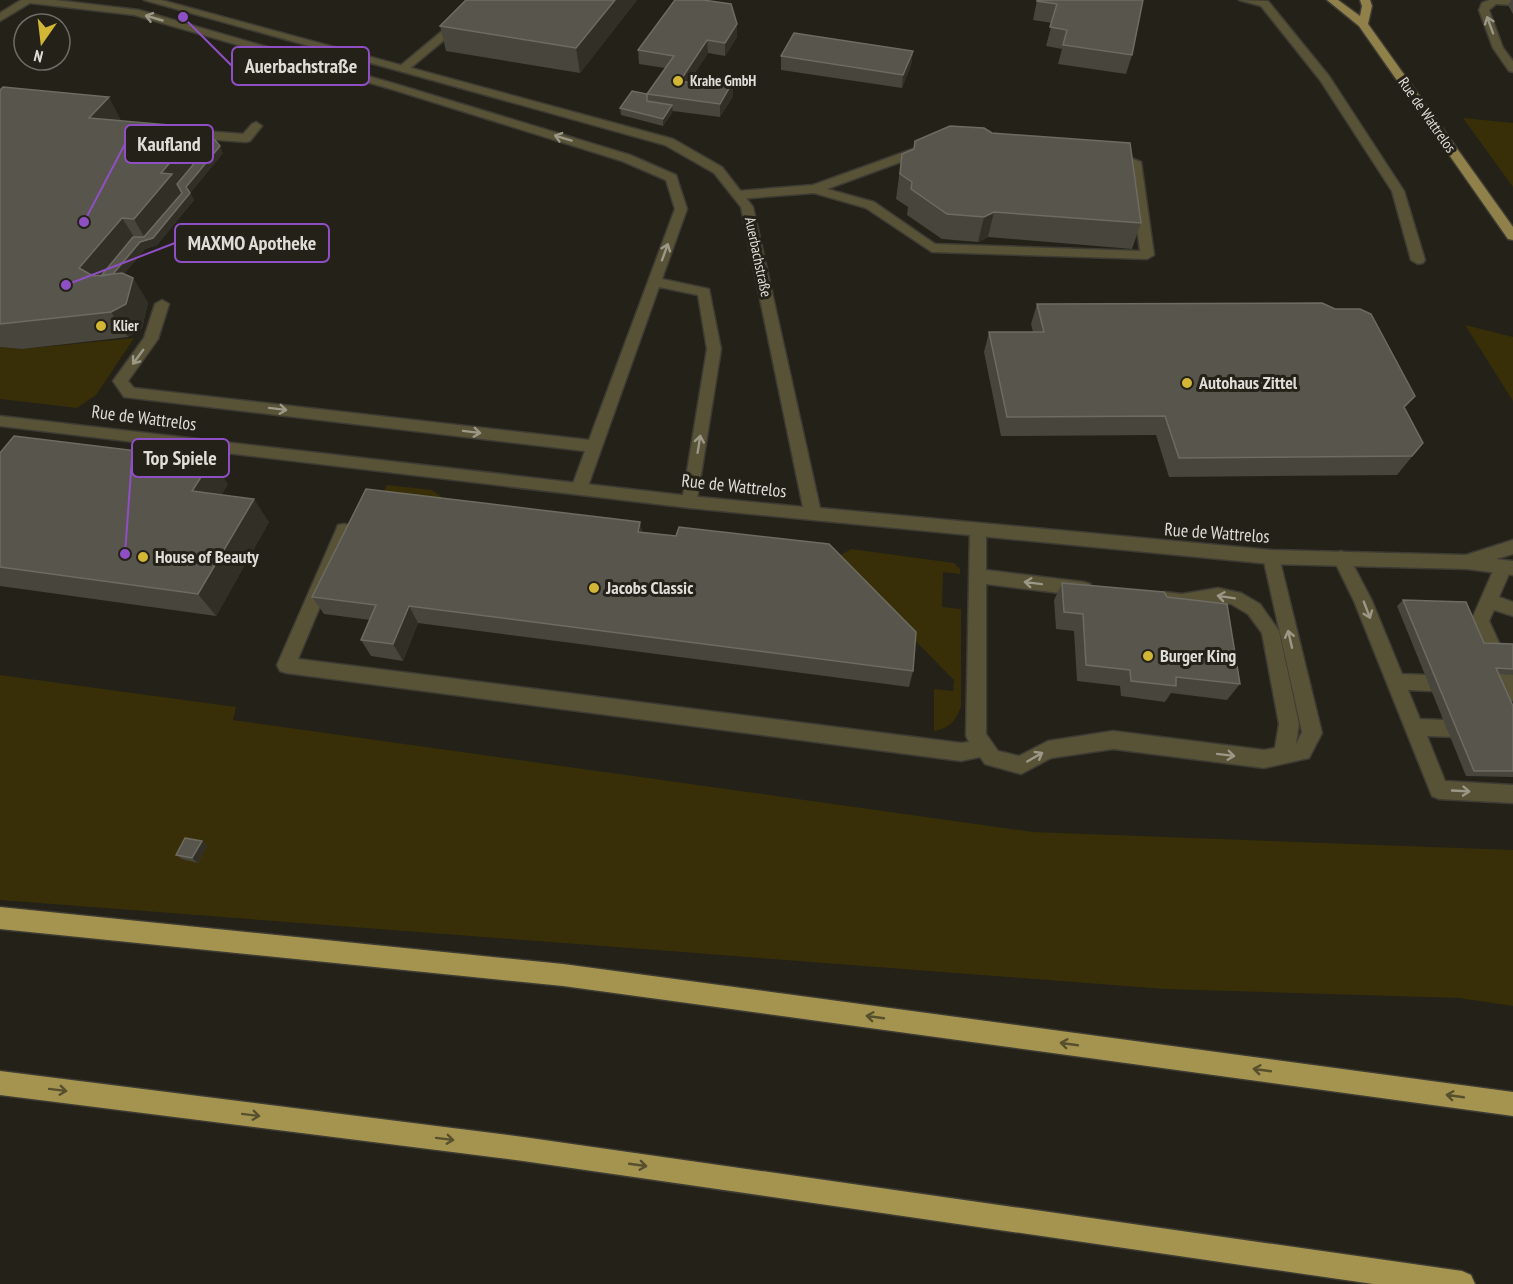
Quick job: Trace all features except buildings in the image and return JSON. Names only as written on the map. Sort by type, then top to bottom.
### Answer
[{"type":"highway","points":[[0,918],[563,975],[1513,1104]]},
{"type":"highway","points":[[0,1083],[523,1149],[1462,1284]]},
{"type":"main road","name":"Rue de Wattrelos","points":[[1332,0],[1363,24],[1513,236]]},
{"type":"main road","points":[[1363,24],[1367,6],[1365,0]]},
{"type":"street","points":[[0,18],[27,0],[135,12],[395,87],[626,158],[672,177],[681,209],[579,489]]},
{"type":"street","name":"Auerbachstraße","points":[[149,0],[669,142],[718,170],[747,207],[813,514]]},
{"type":"street","points":[[404,68],[446,34],[479,0]]},
{"type":"street","points":[[1244,0],[1264,2],[1325,78],[1398,191],[1418,260]]},
{"type":"street","points":[[1513,2],[1495,1],[1486,5],[1484,10],[1498,48],[1513,69]]},
{"type":"street","points":[[165,132],[246,138],[256,126]]},
{"type":"street","points":[[738,195],[815,189],[936,143]]},
{"type":"street","points":[[815,189],[870,205],[932,248],[1147,255],[1135,162],[1096,152]]},
{"type":"street","points":[[654,282],[704,292],[714,349],[690,502]]},
{"type":"street","points":[[162,304],[151,339],[120,381],[129,393],[594,446]]},
{"type":"street","name":"Rue de Wattrelos","points":[[0,421],[690,502],[1194,551],[1271,557],[1467,562],[1508,567]]},
{"type":"street","points":[[978,529],[975,736],[992,758],[1021,765],[1048,750],[1113,740],[1264,759],[1302,752],[1312,733],[1271,557]]},
{"type":"street","points":[[344,530],[286,665],[961,752],[984,748]]},
{"type":"street","name":"Rue de Wattrelos","points":[[1467,562],[1513,547]]},
{"type":"street","points":[[1341,558],[1363,601],[1439,790],[1513,794]]},
{"type":"street","points":[[1508,567],[1480,621],[1511,689]]},
{"type":"street","points":[[977,576],[1102,591]]},
{"type":"street","points":[[1148,597],[1182,601],[1218,595],[1235,598],[1254,609],[1270,631],[1288,724],[1283,756]]},
{"type":"street","points":[[1488,602],[1513,609]]},
{"type":"street","points":[[1395,681],[1481,685],[1511,689]]},
{"type":"street","points":[[1413,727],[1513,731]]},
{"type":"shaded area","points":[[1463,118],[1513,123],[1513,187]]},
{"type":"shaded area","points":[[1465,325],[1513,337],[1513,401]]},
{"type":"shaded area","points":[[134,338],[96,395],[77,408],[0,399],[0,347],[22,349]]},
{"type":"shaded area","points":[[387,485],[432,490],[450,503],[377,507]]},
{"type":"shaded area","points":[[851,549],[954,563],[960,569],[960,574],[943,572],[942,607],[961,609],[961,706],[957,716],[948,726],[934,731],[934,689],[953,691],[954,680],[834,559]]},
{"type":"shaded area","points":[[0,675],[236,707],[233,720],[1033,832],[1513,850],[1513,1006],[1459,998],[1165,989],[0,900]]},
{"type":"place","name":"Auerbachstraße","points":[[183,17]]},
{"type":"place","name":"Krahe GmbH","points":[[678,81]]},
{"type":"place","name":"Kaufland","points":[[84,222]]},
{"type":"place","name":"MAXMO Apotheke","points":[[66,285]]},
{"type":"place","name":"Klier","points":[[101,326]]},
{"type":"place","name":"Autohaus Zittel","points":[[1187,383]]},
{"type":"place","name":"Top Spiele","points":[[125,554]]},
{"type":"place","name":"House of Beauty","points":[[143,557]]},
{"type":"place","name":"Jacobs Classic","points":[[594,588]]},
{"type":"place","name":"Burger King","points":[[1148,656]]}]
